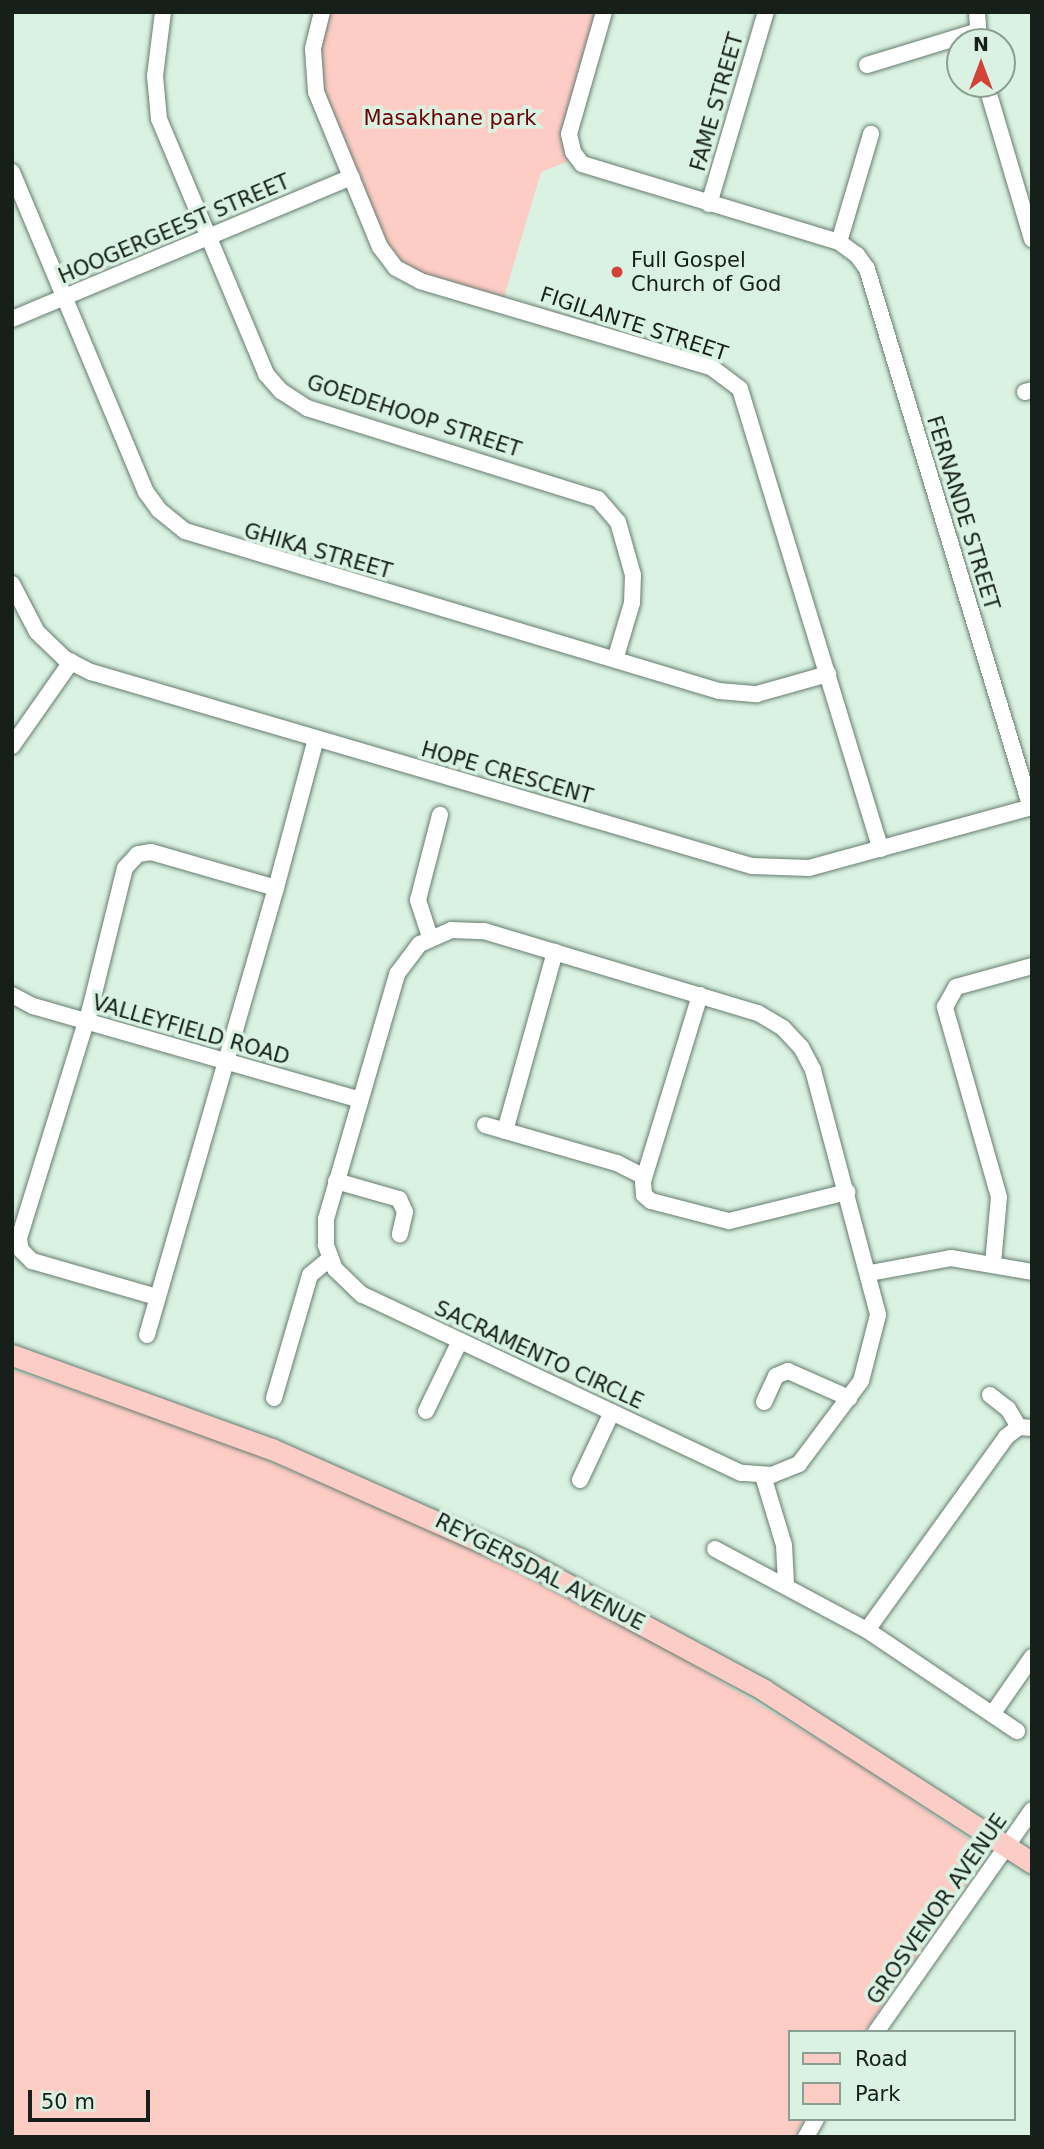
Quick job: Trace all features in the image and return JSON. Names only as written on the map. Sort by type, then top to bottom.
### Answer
[{"type":"main road","name":"REYGERSDAL AVENUE","points":[[12,1355],[272,1449],[520,1559],[764,1690],[1032,1863]]},
{"type":"street","name":"GOEDEHOOP STREET","points":[[163,12],[155,76],[156,104],[260,364],[293,401],[580,490],[606,506],[622,531],[634,575],[632,603],[615,660]]},
{"type":"street","name":"FIGILANTE STREET","points":[[322,12],[313,48],[313,78],[384,255],[403,274],[711,367],[735,382],[744,397],[881,849]]},
{"type":"street","name":"FERNANDE STREET","points":[[604,12],[570,126],[573,152],[589,169],[839,242],[858,255],[867,269],[1032,807]]},
{"type":"street","name":"FAME STREET","points":[[709,204],[766,12]]},
{"type":"street","points":[[867,65],[946,45]]},
{"type":"street","points":[[990,98],[1032,239]]},
{"type":"street","points":[[839,242],[871,134]]},
{"type":"street","name":"GHIKA STREET","points":[[12,172],[146,492],[159,510],[185,531],[739,695],[765,693],[828,674]]},
{"type":"street","name":"HOOGERGEEST STREET","points":[[12,319],[352,177]]},
{"type":"street","name":"HOPE CRESCENT","points":[[12,583],[37,632],[71,662],[100,675],[752,866],[808,868],[1032,807]]},
{"type":"street","points":[[12,746],[71,662]]},
{"type":"street","points":[[147,1335],[223,1061],[276,888],[316,739]]},
{"type":"street","points":[[430,937],[418,900],[440,815]]},
{"type":"street","points":[[157,1297],[32,1261],[20,1245],[44,1151],[53,1135],[86,1021],[114,904],[132,858],[151,852],[276,888]]},
{"type":"street","points":[[274,1398],[310,1275],[330,1258],[324,1232],[336,1181],[397,974],[411,953],[430,937],[473,929],[700,995],[771,1019],[801,1047],[813,1070],[877,1300],[877,1327],[861,1381],[807,1457],[781,1473],[763,1476],[784,1545],[786,1584]]},
{"type":"street","points":[[505,1130],[555,952]]},
{"type":"street","points":[[993,1264],[999,1197],[945,1007],[957,987],[1032,965]]},
{"type":"street","name":"VALLEYFIELD ROAD","points":[[12,995],[86,1021],[360,1100]]},
{"type":"street","points":[[700,995],[642,1191],[651,1202],[722,1221],[847,1192]]},
{"type":"street","points":[[485,1125],[617,1163],[644,1177]]},
{"type":"street","points":[[336,1181],[399,1199],[405,1212],[400,1234]]},
{"type":"street","name":"SACRAMENTO CIRCLE","points":[[330,1258],[343,1279],[362,1295],[741,1473],[763,1476]]},
{"type":"street","points":[[870,1273],[951,1258],[1032,1272]]},
{"type":"street","points":[[426,1411],[460,1341]]},
{"type":"street","points":[[764,1402],[776,1376],[783,1371],[849,1398]]},
{"type":"street","points":[[867,1630],[1006,1437],[1025,1428],[1008,1409],[990,1395]]},
{"type":"street","points":[[580,1480],[612,1412]]},
{"type":"street","points":[[715,1549],[786,1584],[867,1630],[1017,1731]]},
{"type":"street","points":[[993,1713],[1032,1657]]},
{"type":"street","name":"GROSVENOR AVENUE","points":[[877,2030],[1032,1810]]},
{"type":"street","points":[[806,2137],[815,2121]]},
{"type":"green space","name":"Masakhane park","points":[[330,12],[596,12],[562,131],[569,161],[541,172],[504,297],[422,273],[397,259],[386,245],[323,88],[320,52]]},
{"type":"green space","points":[[12,1370],[197,1431],[437,1532],[668,1650],[855,1762],[969,1839],[958,1854],[964,1859],[960,1865],[973,1875],[865,2030],[788,2030],[788,2121],[803,2121],[794,2137],[12,2137]]},
{"type":"place","name":"Full Gospel Church of God","points":[[617,272]]}]
